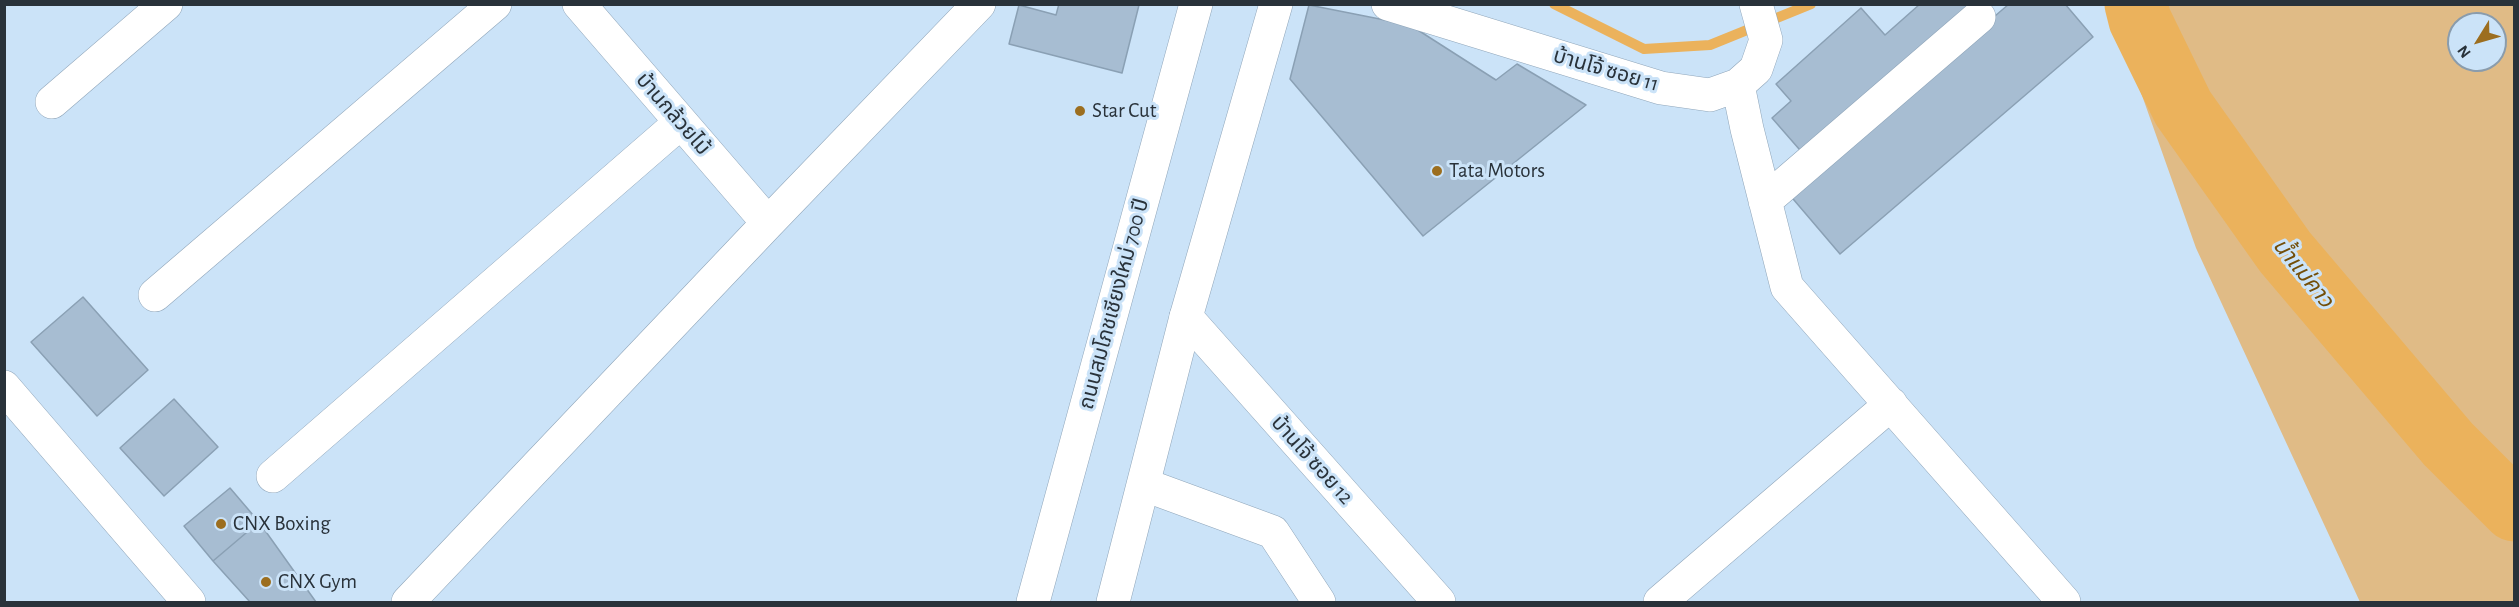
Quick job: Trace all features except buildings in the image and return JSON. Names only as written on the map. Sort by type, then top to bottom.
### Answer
[{"type":"street","points":[[52,102],[166,4]]},
{"type":"street","points":[[155,295],[495,4]]},
{"type":"street","name":"บ้านกล้วยไม้","points":[[579,4],[768,223]]},
{"type":"street","points":[[408,603],[979,4]]},
{"type":"street","name":"ถนนสมโภชเชียงใหม่ 700 ปี","points":[[1033,603],[1196,4]]},
{"type":"street","points":[[1113,603],[1145,485],[1186,317],[1276,4]]},
{"type":"street","name":"บ้านโจ้ ซอย 11","points":[[1388,4],[1661,88],[1710,94],[1738,85],[1756,69],[1766,40],[1756,4]]},
{"type":"street","points":[[1766,201],[1979,17]]},
{"type":"street","points":[[1738,85],[1787,287],[2064,603]]},
{"type":"street","points":[[273,476],[680,123]]},
{"type":"street","name":"บ้านโจ้ ซอย 12","points":[[1186,317],[1439,603]]},
{"type":"street","points":[[4,387],[189,603]]},
{"type":"street","points":[[1660,603],[1891,404]]},
{"type":"street","points":[[1145,485],[1273,532],[1319,603]]},
{"type":"shaded area","points":[[2110,5],[2514,5],[2514,602],[2360,602],[2196,248]]},
{"type":"waterway","points":[[1554,4],[1644,49],[1710,45],[1811,4]]},
{"type":"waterway","name":"น้ำแม่คาว","points":[[2136,4],[2140,20],[2183,108],[2285,252],[2448,444],[2514,510]]},
{"type":"place","name":"Star Cut","points":[[1080,111]]},
{"type":"place","name":"Tata Motors","points":[[1437,171]]},
{"type":"place","name":"CNX Boxing","points":[[221,524]]},
{"type":"place","name":"CNX Gym","points":[[266,582]]}]
